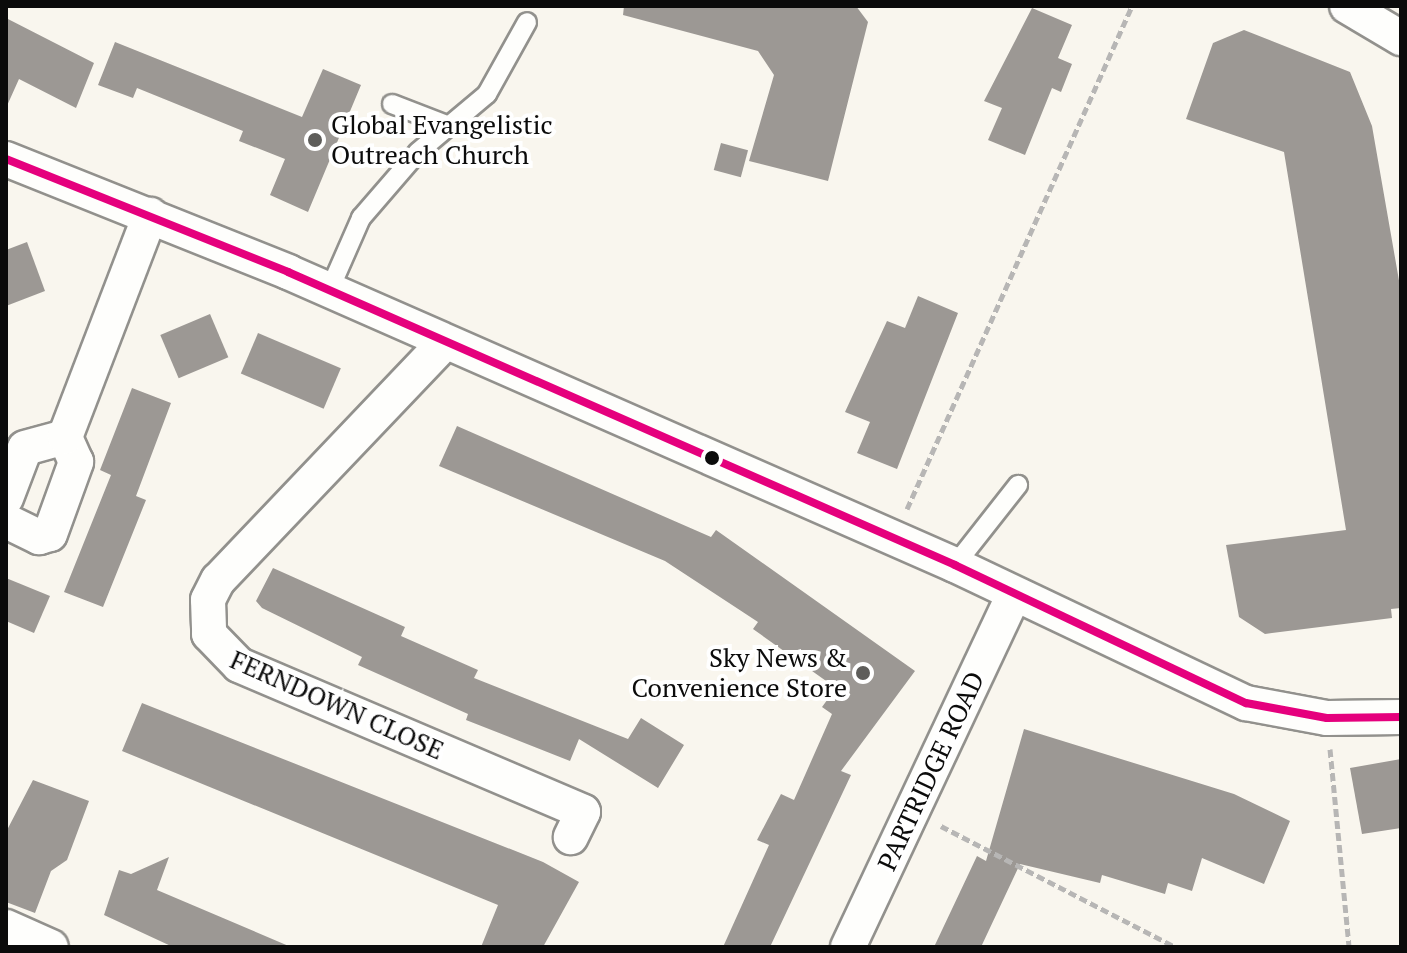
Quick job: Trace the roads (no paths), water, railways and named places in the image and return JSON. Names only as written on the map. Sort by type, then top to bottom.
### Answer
[{"type":"street","points":[[1347,6],[1401,38]]},
{"type":"street","points":[[6,159],[150,215],[329,291],[955,565],[1246,703],[1327,718],[1401,717]]},
{"type":"street","points":[[6,521],[39,537],[50,534],[76,462],[65,437],[150,215]]},
{"type":"street","name":"FERNDOWN CLOSE","points":[[445,342],[218,580],[208,600],[209,634],[239,665],[583,812],[571,837]]},
{"type":"street","points":[[6,498],[25,448],[65,437]]},
{"type":"street","name":"PARTRIDGE ROAD","points":[[848,947],[1014,595]]},
{"type":"street","points":[[6,927],[51,947]]},
{"type":"lane","points":[[329,291],[361,218],[449,126],[487,94],[527,22]]},
{"type":"lane","points":[[392,104],[449,126]]},
{"type":"lane","points":[[955,565],[1018,485]]},
{"type":"place","name":"Global Evangelistic Outreach Church","points":[[315,140]]},
{"type":"place","name":"Sky News & Convenience Store","points":[[863,673]]}]
